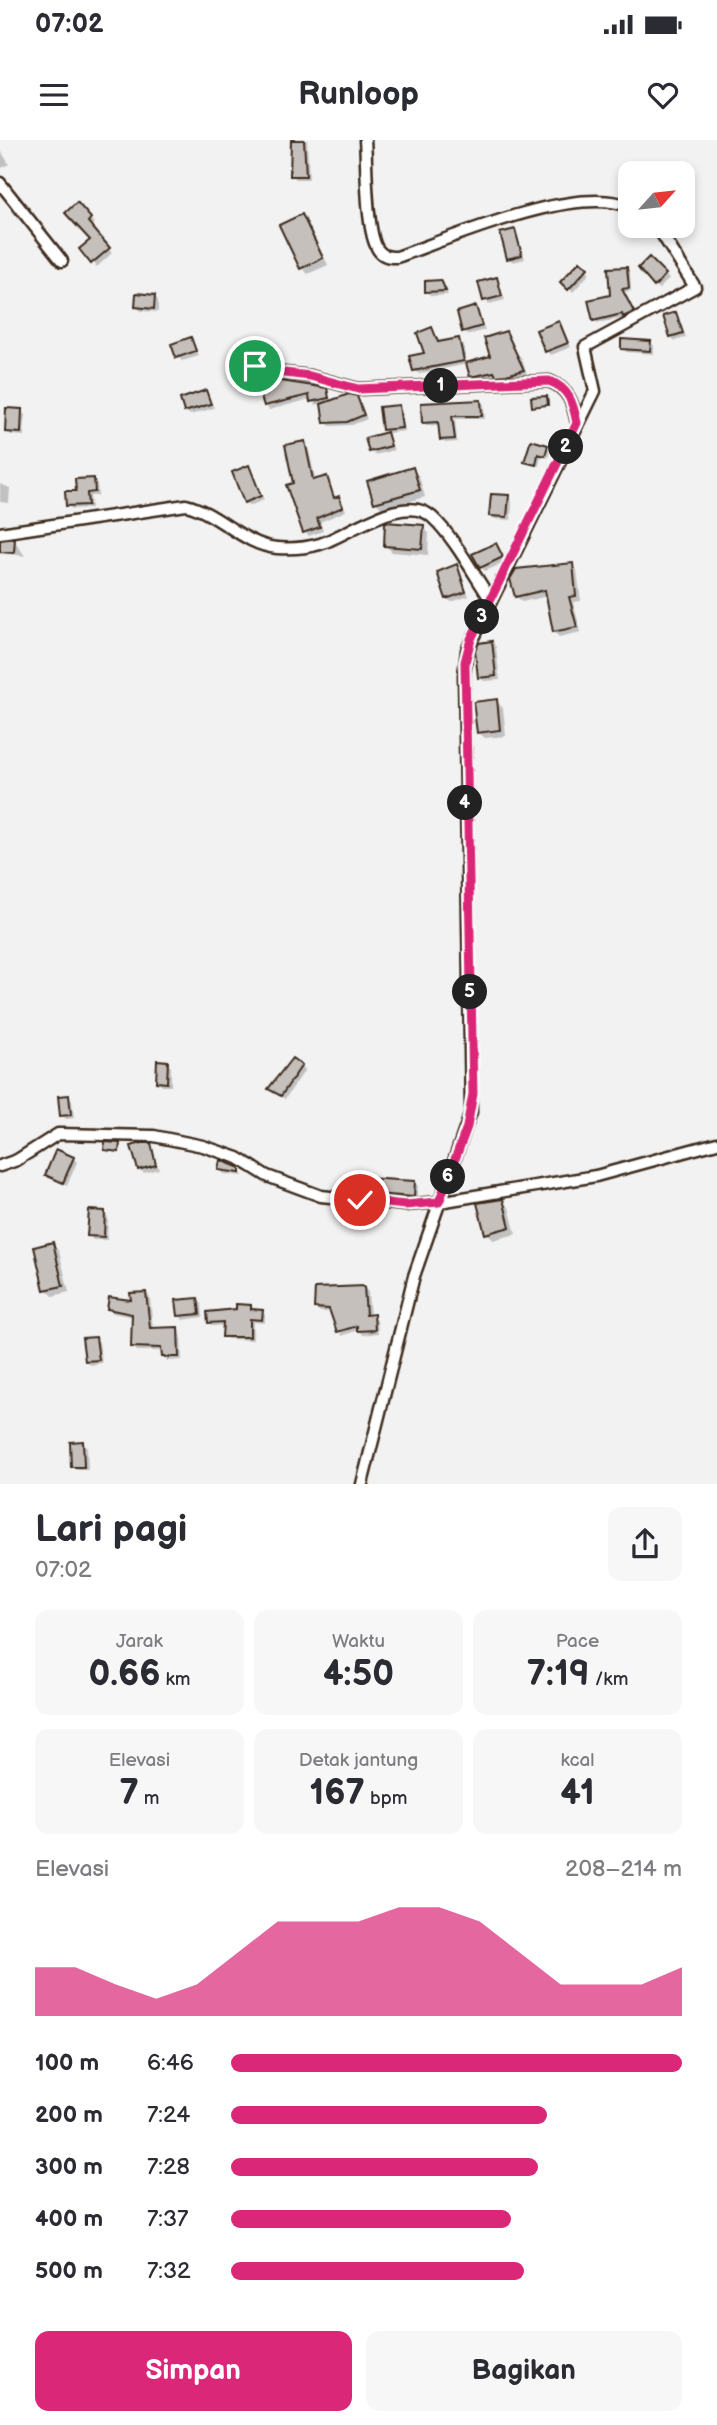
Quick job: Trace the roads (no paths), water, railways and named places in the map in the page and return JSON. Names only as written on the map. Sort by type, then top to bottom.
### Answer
[{"type":"street","points":[[365,140],[372,235],[379,253],[388,257],[397,257],[538,209],[584,201],[611,200],[618,203]]},
{"type":"street","points":[[0,183],[62,261]]},
{"type":"street","points":[[362,1483],[414,1276],[471,1112],[464,675],[471,639],[595,388],[585,348],[693,288],[695,284],[665,238]]},
{"type":"street","points":[[255,366],[267,371],[321,378],[358,389],[549,381],[558,384],[569,397],[577,423]]},
{"type":"street","points":[[0,533],[186,505],[202,510],[259,544],[297,548],[317,544],[389,513],[412,508],[425,512],[436,521],[491,600]]},
{"type":"street","points":[[0,1166],[17,1160],[58,1134],[154,1136],[203,1146],[238,1157],[267,1176],[321,1196],[405,1205],[439,1202],[596,1176],[717,1143]]}]
